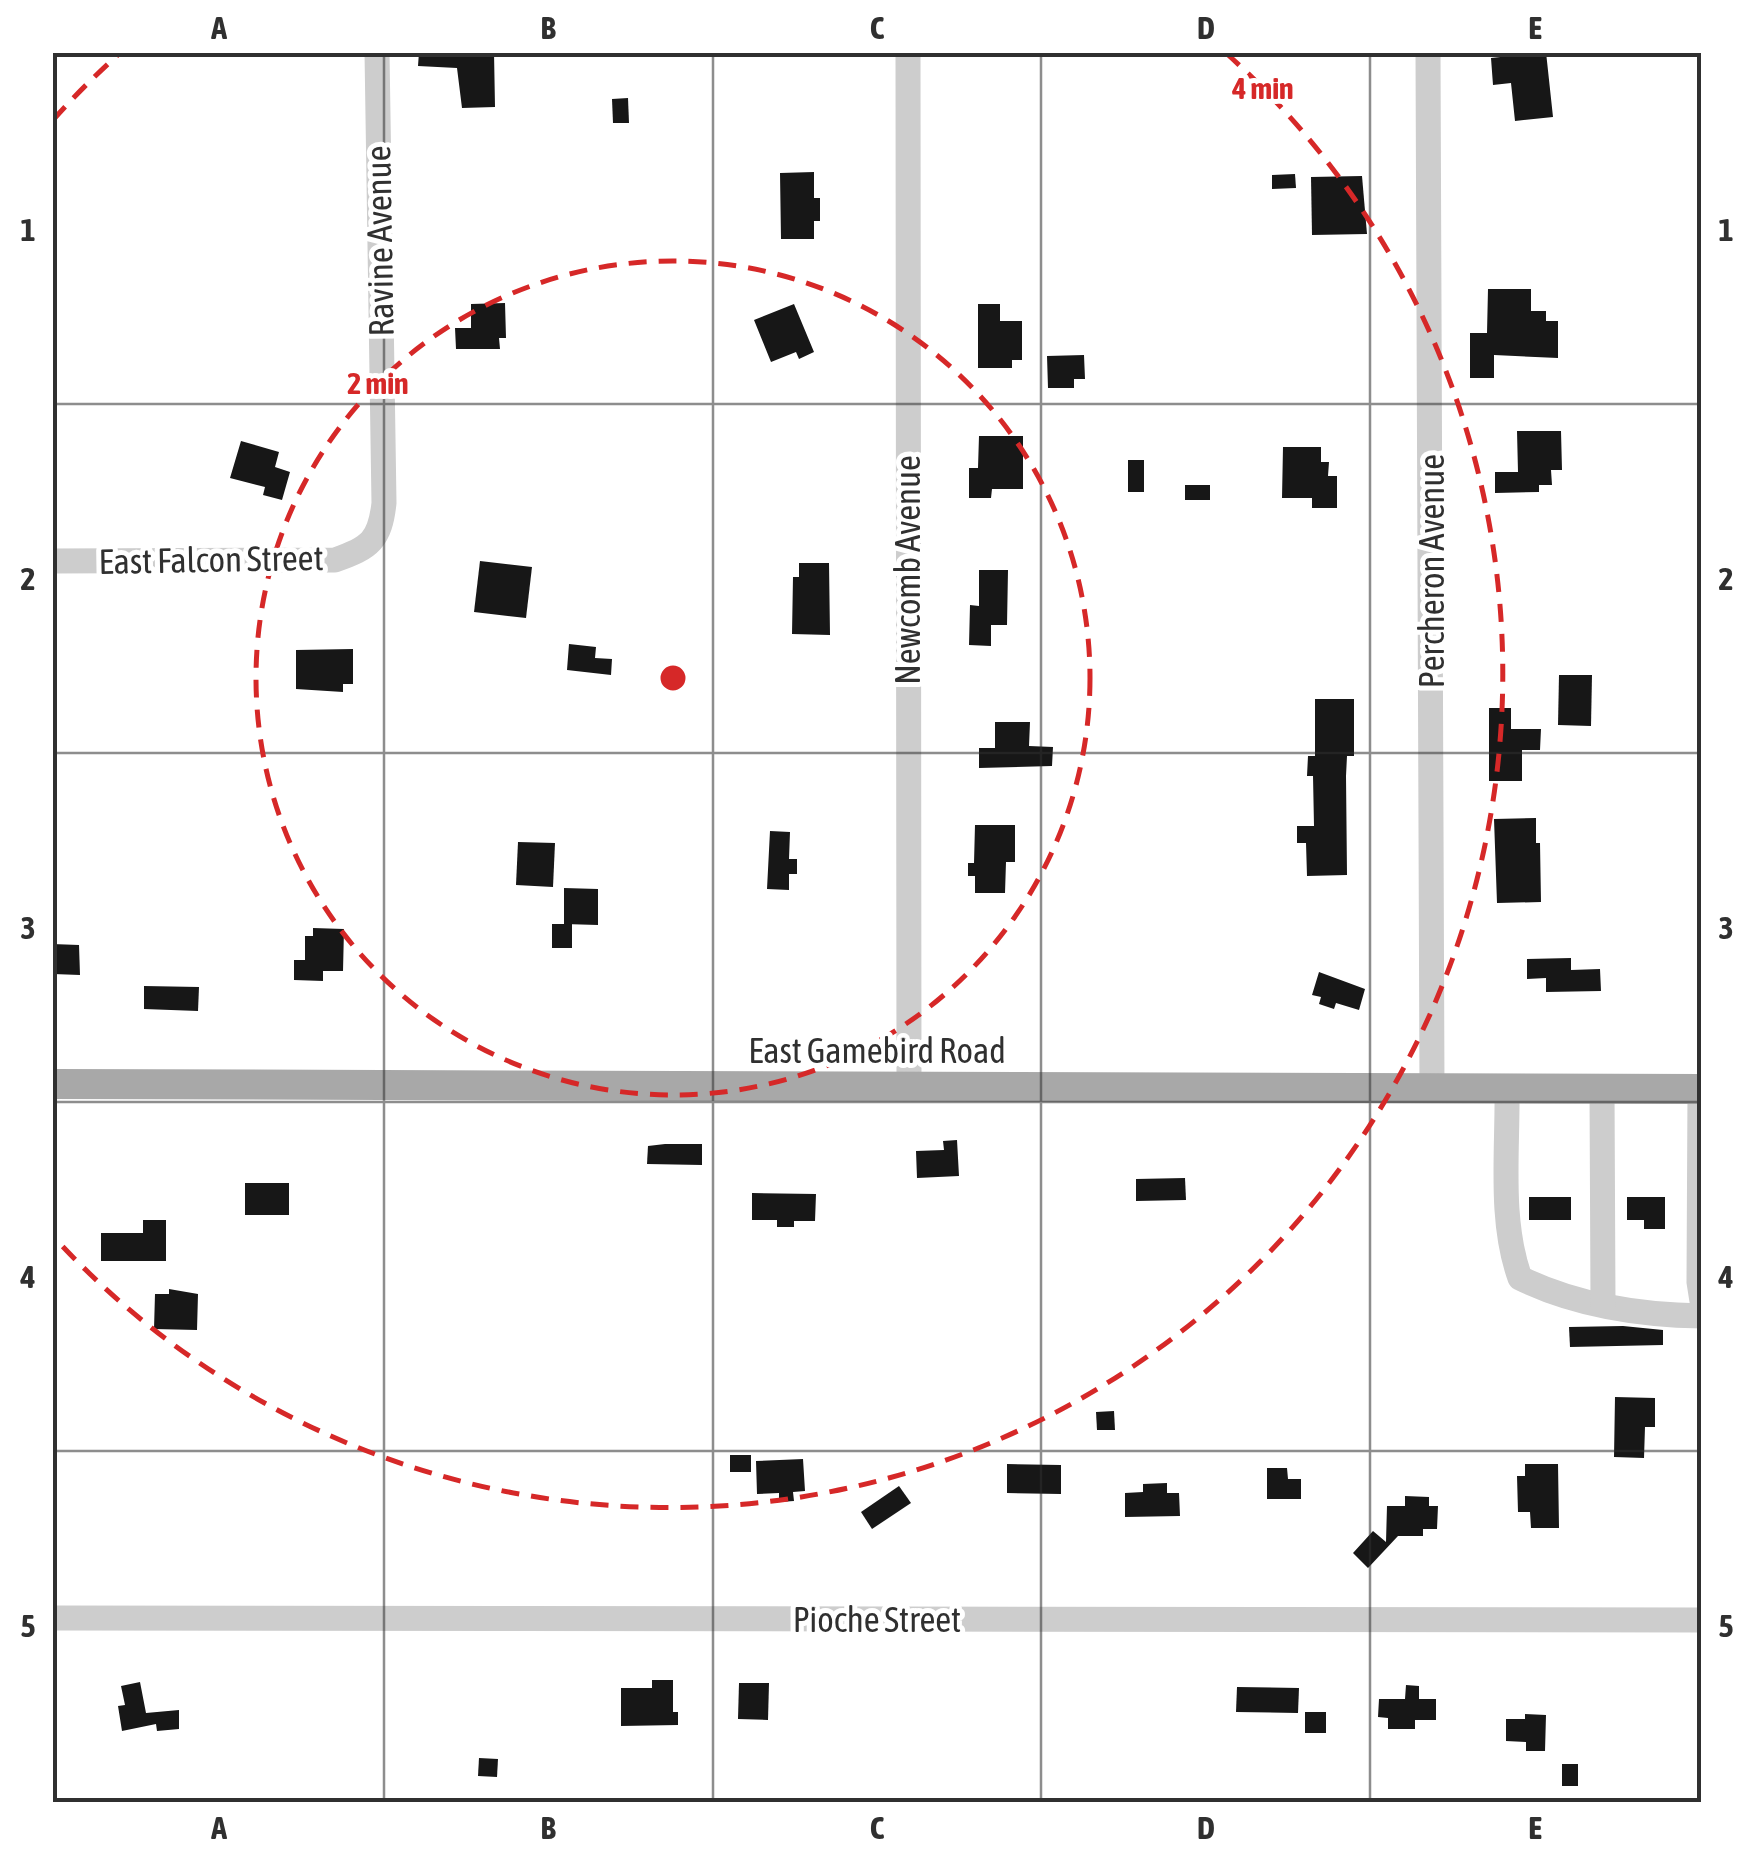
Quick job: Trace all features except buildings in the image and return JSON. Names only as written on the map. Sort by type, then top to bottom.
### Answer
[{"type":"main road","name":"East Gamebird Road","points":[[52,1084],[1701,1089]]},
{"type":"street","name":"Ravine Avenue","points":[[368,546],[381,528],[384,503],[377,52]]},
{"type":"street","name":"Newcomb Avenue","points":[[908,52],[909,1088]]},
{"type":"street","name":"Percheron Avenue","points":[[1428,52],[1432,1089]]},
{"type":"street","name":"East Falcon Street","points":[[52,561],[335,560],[368,546]]},
{"type":"street","points":[[1507,1089],[1508,1221],[1520,1278],[1546,1291],[1650,1316],[1702,1316]]},
{"type":"street","points":[[1602,1089],[1603,1304]]},
{"type":"street","points":[[1701,1089],[1698,1282],[1702,1301]]},
{"type":"street","name":"Pioche Street","points":[[52,1618],[1702,1620]]}]
